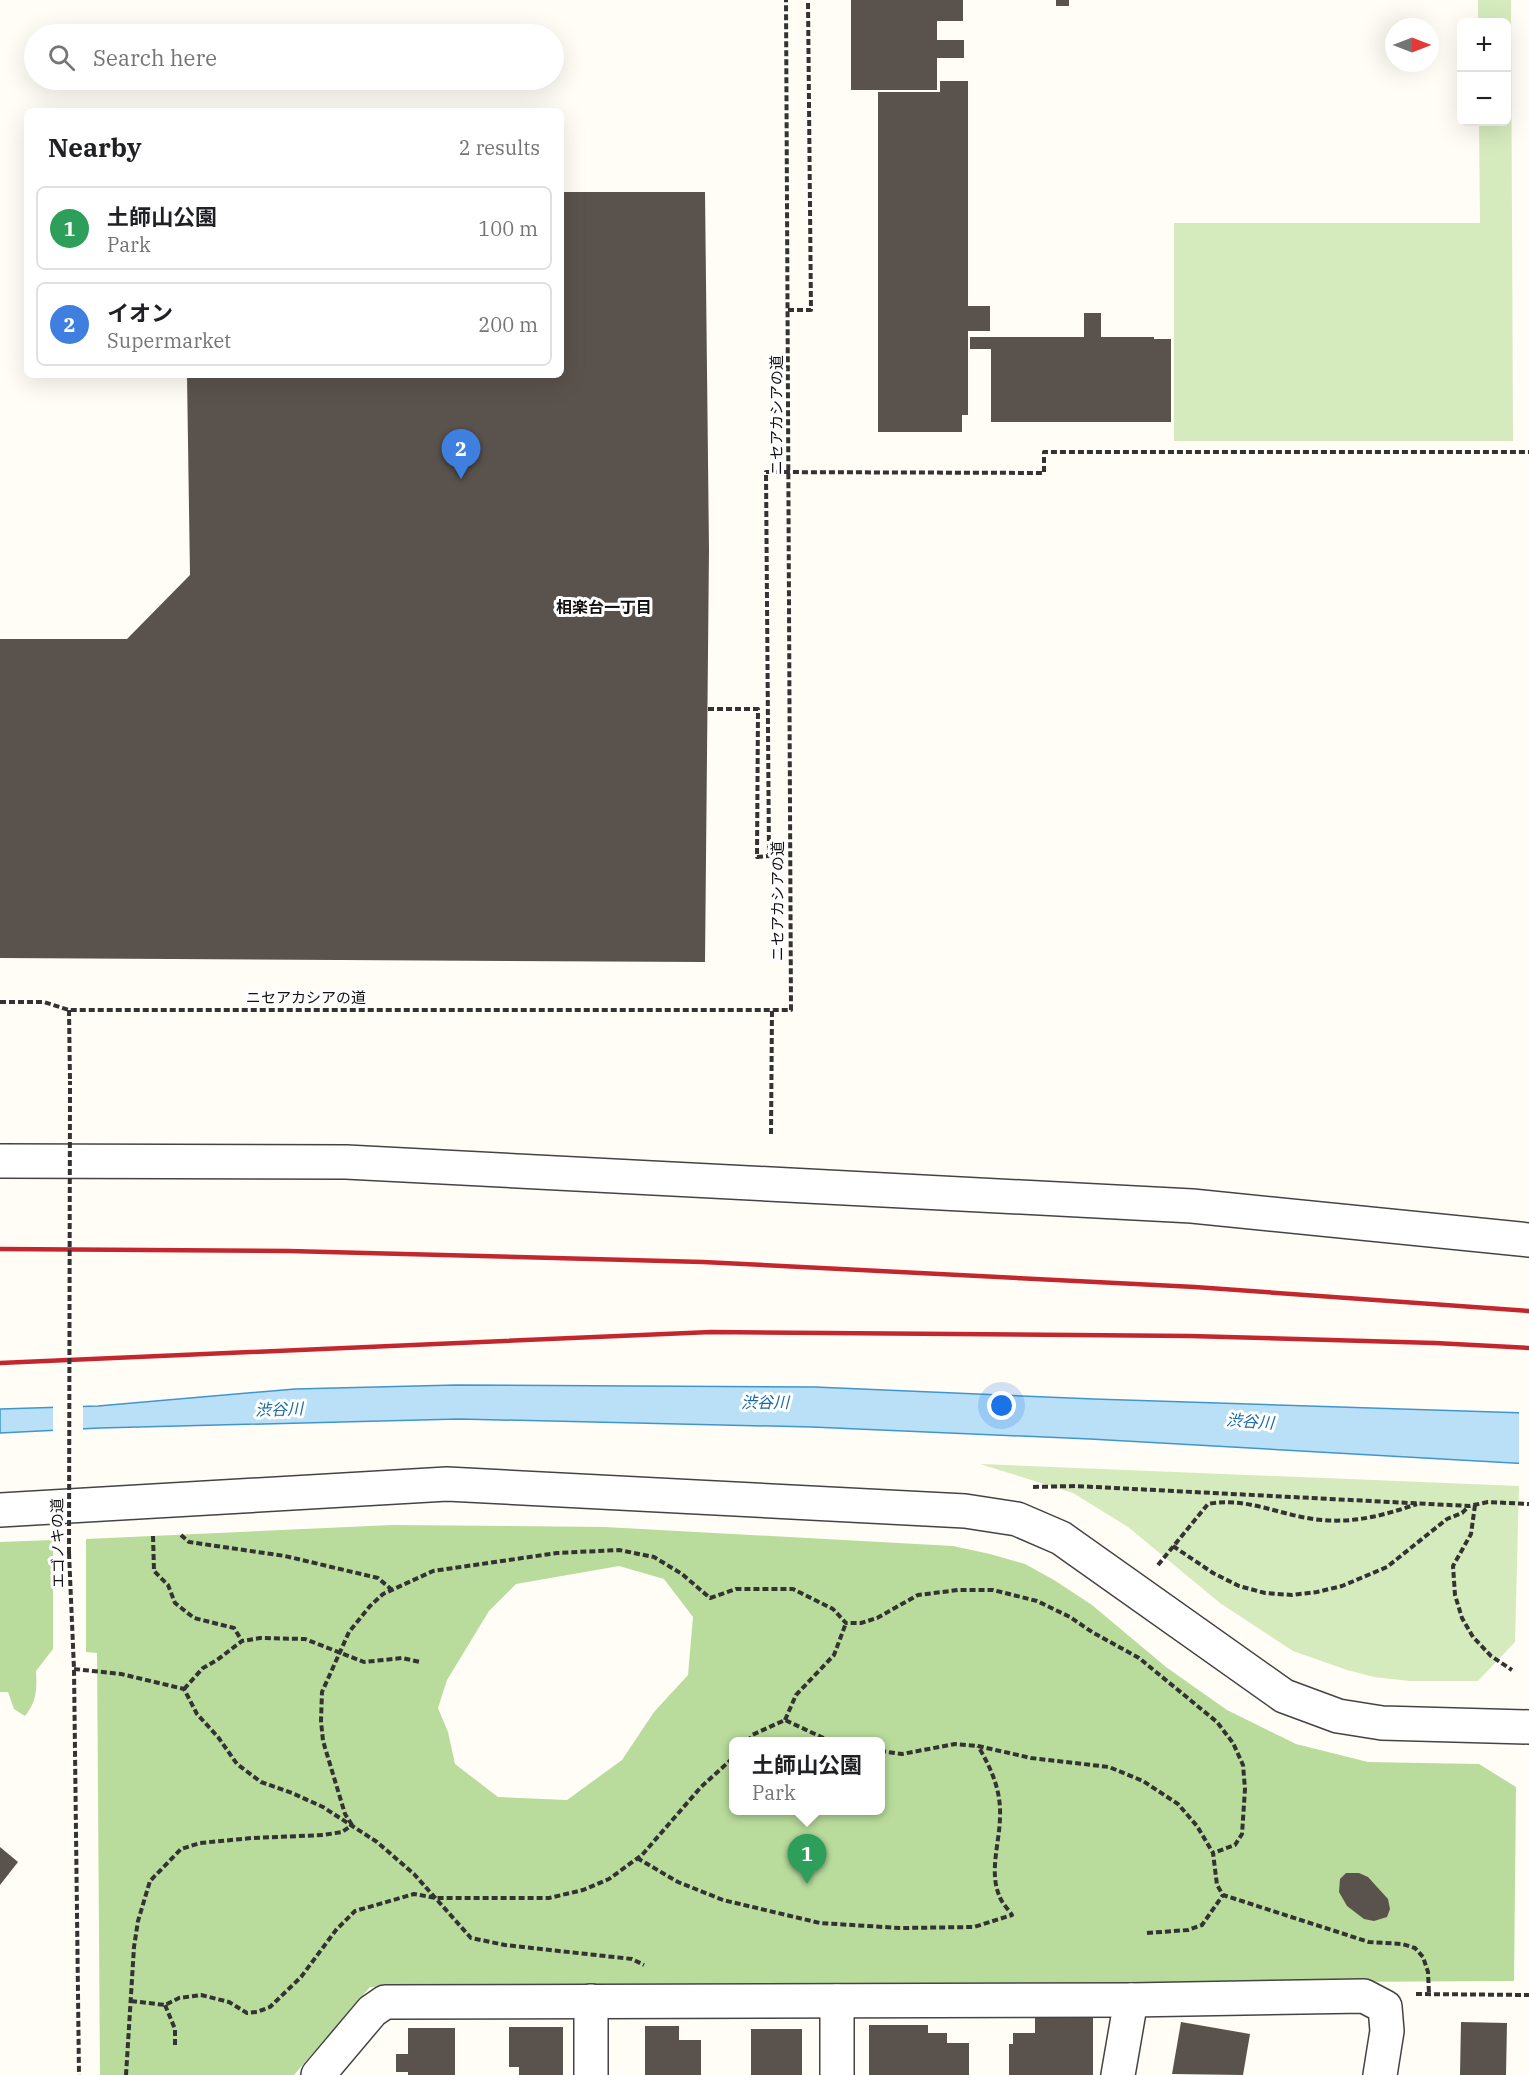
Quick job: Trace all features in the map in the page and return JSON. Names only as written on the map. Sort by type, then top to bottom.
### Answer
[{"type":"street","points":[[0,1161],[346,1162],[1192,1206],[1529,1240]]},
{"type":"street","points":[[0,1510],[447,1484],[965,1511],[1017,1519],[1061,1538],[1284,1696],[1338,1716],[1382,1723],[1529,1727]]},
{"type":"street","points":[[318,2075],[372,2011],[384,2002],[1131,2000],[1364,1996],[1385,2007],[1387,2031],[1380,2075]]},
{"type":"street","points":[[1118,2075],[1131,2000]]},
{"type":"street","points":[[591,2001],[591,2075]]},
{"type":"street","points":[[837,2001],[837,2075]]},
{"type":"path","name":"ニセアカシアの道","points":[[0,1002],[44,1002],[69,1010],[790,1010],[786,0]]},
{"type":"path","points":[[788,310],[811,310],[808,0]]},
{"type":"path","points":[[708,709],[758,709],[757,857],[768,856],[766,472],[1044,473],[1044,452],[1529,452]]},
{"type":"path","name":"エゴノキの道","points":[[69,1010],[69,1553],[74,1668],[79,2075]]},
{"type":"path","points":[[771,1134],[772,1010]]},
{"type":"path","points":[[1023,1487],[1075,1486],[1472,1505],[1488,1502],[1529,1504]]},
{"type":"path","points":[[1158,1565],[1208,1504],[1220,1502],[1249,1504],[1321,1520],[1363,1520],[1421,1503]]},
{"type":"path","points":[[1173,1546],[1213,1573],[1239,1586],[1265,1593],[1292,1595],[1317,1592],[1341,1586],[1387,1567],[1447,1519],[1462,1513],[1472,1505]]},
{"type":"path","points":[[1472,1505],[1470,1534],[1453,1566],[1455,1595],[1462,1618],[1473,1637],[1491,1656],[1512,1670]]},
{"type":"path","points":[[173,1529],[189,1542],[285,1556],[378,1578],[392,1590]]},
{"type":"path","points":[[153,1530],[154,1571],[168,1585],[175,1603],[194,1618],[234,1628],[242,1641]]},
{"type":"path","points":[[352,1825],[345,1814],[323,1741],[321,1692],[339,1651],[370,1606],[383,1594],[433,1571],[557,1553],[619,1550],[654,1557],[682,1574],[710,1598],[736,1590],[794,1589],[833,1609],[846,1623],[861,1623],[877,1618],[918,1595],[958,1590],[993,1590],[1037,1601],[1070,1617],[1139,1658],[1217,1722],[1233,1743],[1243,1765],[1245,1789],[1242,1834],[1235,1845],[1213,1853]]},
{"type":"path","points":[[751,1737],[785,1720],[796,1695],[834,1655],[846,1623]]},
{"type":"path","points":[[184,1689],[203,1668],[218,1660],[242,1641],[260,1638],[305,1639],[364,1662],[402,1658],[420,1662]]},
{"type":"path","points":[[74,1668],[121,1674],[184,1689],[197,1714],[218,1737],[237,1764],[261,1782],[323,1807],[377,1842],[414,1874],[471,1938],[505,1945],[632,1959],[644,1965],[650,1977],[652,2001]]},
{"type":"path","points":[[785,1720],[821,1737]]},
{"type":"path","points":[[885,1752],[902,1754],[955,1744],[978,1746],[1031,1758],[1108,1767],[1143,1781],[1178,1804],[1197,1826],[1213,1853],[1217,1885],[1223,1895],[1369,1942],[1402,1944],[1415,1948],[1423,1957],[1428,1972],[1429,1994]]},
{"type":"path","points":[[637,1858],[678,1882],[723,1900],[820,1923],[900,1928],[974,1927],[1003,1919],[1012,1915],[999,1895],[995,1873],[1000,1815],[997,1787],[978,1746]]},
{"type":"path","points":[[131,2001],[165,2005],[179,1998],[201,1995],[229,2002],[247,2013],[257,2012],[270,2007],[301,1977],[336,1930],[355,1911],[414,1894],[436,1898],[549,1898],[583,1890],[609,1879],[642,1854],[701,1787],[729,1762]]},
{"type":"path","points":[[126,2075],[134,1947],[138,1921],[150,1881],[181,1849],[210,1842],[323,1835],[342,1832],[352,1825]]},
{"type":"path","points":[[1147,1933],[1188,1930],[1202,1925],[1223,1895]]},
{"type":"path","points":[[1385,2007],[1410,1994],[1529,1995]]},
{"type":"path","points":[[165,2005],[175,2029],[175,2047]]},
{"type":"green space","points":[[1478,0],[1511,0],[1513,441],[1174,441],[1174,223],[1480,223],[1479,126],[1511,126],[1511,18],[1478,18]]},
{"type":"green space","points":[[980,1464],[1519,1486],[1515,1642],[1478,1681],[1410,1681],[1374,1677],[1347,1670],[1293,1651],[1220,1603],[1128,1527],[1073,1493]]},
{"type":"green space","points":[[392,1525],[605,1527],[953,1546],[990,1554],[1025,1564],[1054,1580],[1092,1605],[1166,1667],[1227,1710],[1296,1744],[1368,1762],[1479,1764],[1516,1787],[1514,1981],[370,1987],[294,2075],[100,2075],[97,1653],[86,1652],[86,1539]],"holes":[[[619,1566],[664,1579],[693,1617],[688,1675],[654,1712],[622,1760],[567,1800],[498,1797],[455,1764],[448,1732],[438,1708],[447,1680],[489,1611],[516,1584]]]},
{"type":"green space","points":[[53,1540],[53,1649],[36,1671],[35,1695],[25,1716],[14,1709],[8,1692],[0,1692],[0,1542]]},
{"type":"water","name":"渋谷川","points":[[456,1385],[815,1387],[1094,1399],[1529,1413],[1529,1464],[1090,1439],[812,1427],[459,1419],[100,1428],[0,1433],[0,1409],[98,1406],[295,1389]]},
{"type":"pier","points":[[83,1404],[83,1432],[53,1433],[53,1405]]},
{"type":"pier","points":[[1519,1410],[1529,1410],[1529,1467],[1519,1466]]},
{"type":"building","points":[[851,0],[963,0],[963,21],[937,21],[937,40],[964,40],[964,58],[937,58],[937,90],[851,90]]},
{"type":"building","points":[[1056,0],[1069,0],[1069,6],[1056,6]]},
{"type":"building","points":[[940,81],[968,81],[968,306],[990,306],[990,331],[968,331],[968,415],[962,415],[962,432],[878,432],[878,92],[940,92]]},
{"type":"building","points":[[564,192],[705,192],[709,549],[705,962],[0,958],[0,639],[127,639],[190,575],[187,378],[564,378]]},
{"type":"building","points":[[1084,313],[1101,313],[1101,337],[1171,339],[1171,422],[991,422],[991,349],[970,349],[970,337],[1084,337]]},
{"type":"building","points":[[0,1847],[18,1862],[0,1885]]},
{"type":"building","points":[[1346,1873],[1359,1873],[1368,1877],[1388,1899],[1390,1909],[1387,1917],[1374,1921],[1364,1919],[1347,1906],[1339,1892],[1340,1879]]},
{"type":"building","points":[[1035,2017],[1093,2017],[1093,2075],[1009,2075],[1009,2044],[1013,2044],[1013,2033],[1035,2033]]},
{"type":"building","points":[[1181,2022],[1250,2034],[1243,2075],[1172,2074]]},
{"type":"building","points":[[1461,2022],[1507,2023],[1506,2075],[1460,2075]]},
{"type":"building","points":[[869,2025],[928,2025],[928,2033],[947,2033],[947,2043],[969,2043],[969,2075],[869,2075]]},
{"type":"building","points":[[645,2026],[679,2026],[679,2040],[701,2040],[701,2075],[645,2075]]},
{"type":"building","points":[[509,2027],[563,2027],[563,2075],[519,2075],[519,2067],[509,2067]]},
{"type":"building","points":[[408,2028],[455,2028],[455,2075],[408,2075],[408,2072],[396,2072],[396,2054],[408,2054]]},
{"type":"building","points":[[751,2029],[802,2029],[802,2075],[751,2075]]},
{"type":"railway","points":[[0,1249],[289,1251],[703,1262],[1195,1287],[1529,1311]]},
{"type":"railway","points":[[0,1363],[711,1332],[1190,1336],[1529,1348]]},
{"type":"place","name":"イオン","points":[[461,479]]},
{"type":"place","name":"土師山公園","points":[[807,1884]]},
{"type":"district","name":"相楽台一丁目","points":[[604,607]]}]
